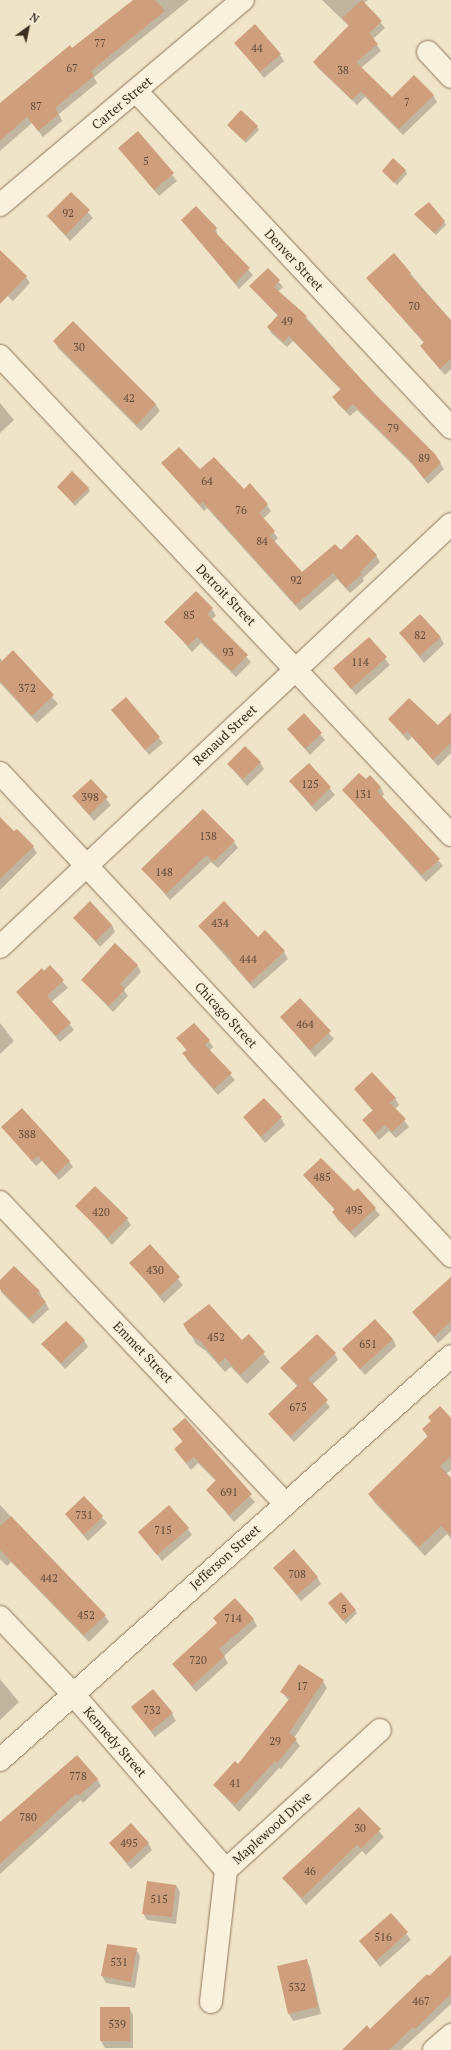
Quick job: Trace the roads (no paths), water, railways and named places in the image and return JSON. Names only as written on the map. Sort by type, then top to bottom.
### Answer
[{"type":"street","name":"Carter Street","points":[[0,205],[136,92],[243,0]]},
{"type":"street","points":[[428,52],[451,77]]},
{"type":"street","name":"Denver Street","points":[[136,92],[451,428]]},
{"type":"street","name":"Detroit Street","points":[[0,356],[296,668],[451,835]]},
{"type":"street","name":"Renaud Street","points":[[0,947],[89,866],[210,748],[451,524]]},
{"type":"street","name":"Chicago Street","points":[[0,773],[89,866],[451,1256]]},
{"type":"street","name":"Emmet Street","points":[[0,1202],[285,1503]]},
{"type":"street","name":"Jefferson Street","points":[[0,1760],[285,1503],[451,1356]]},
{"type":"street","name":"Kennedy Street","points":[[0,1617],[73,1694],[226,1870]]},
{"type":"street","name":"Maplewood Drive","points":[[211,2002],[226,1870],[380,1730]]},
{"type":"street","points":[[434,2050],[451,2035]]}]
